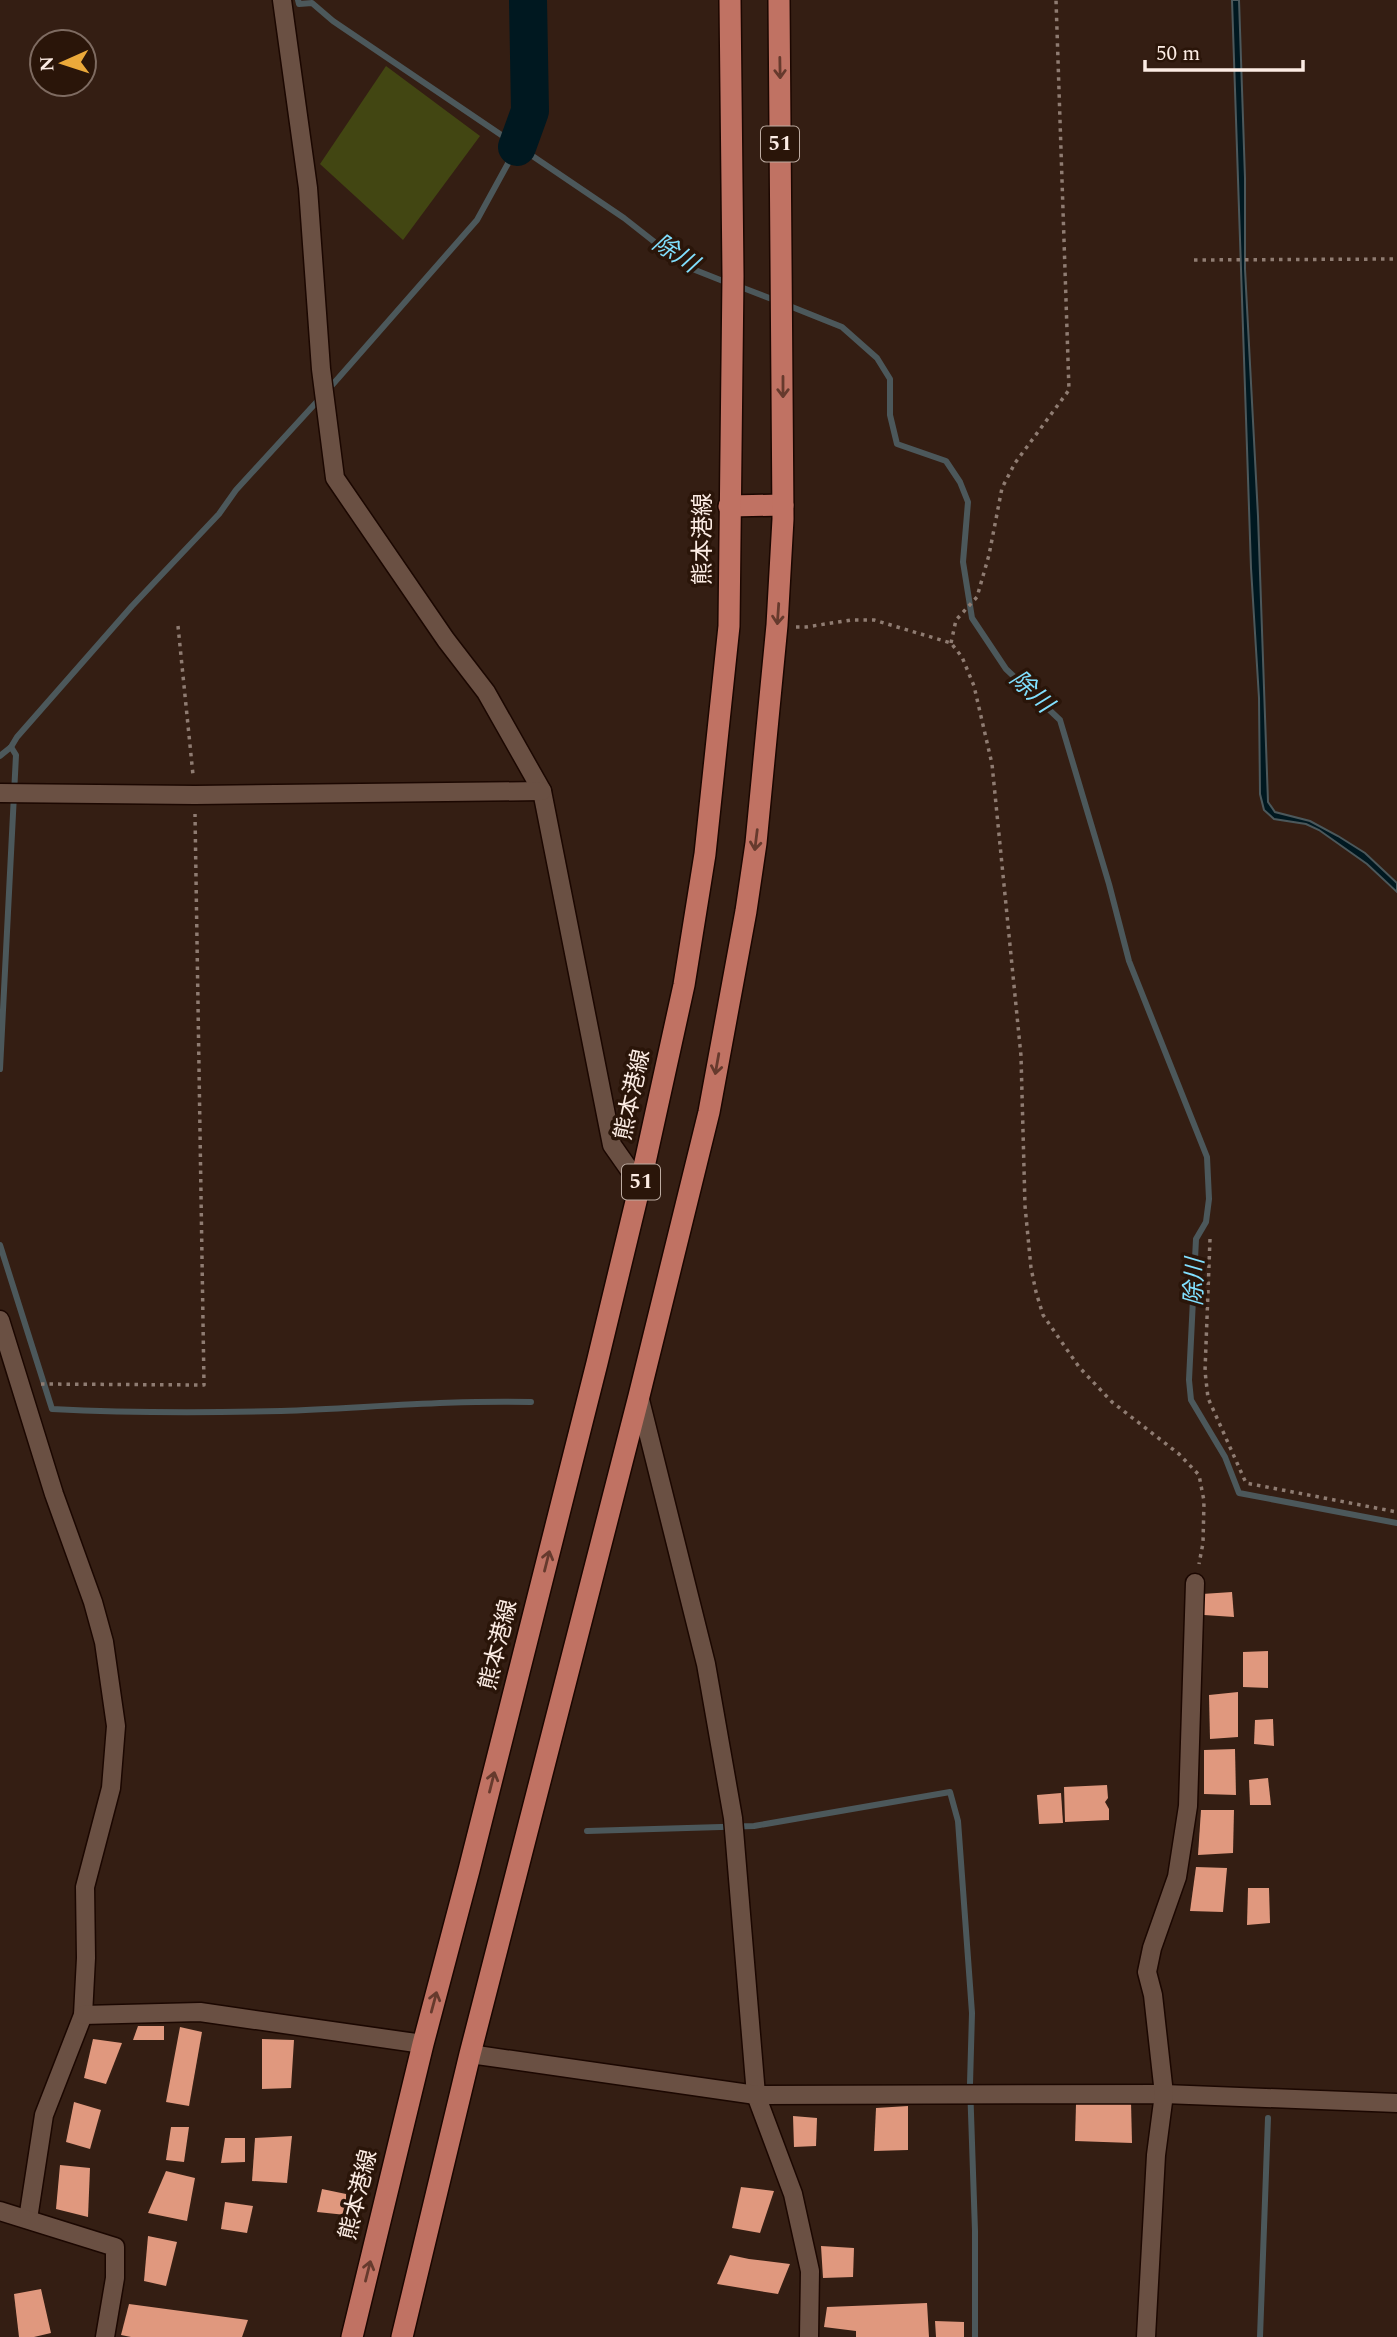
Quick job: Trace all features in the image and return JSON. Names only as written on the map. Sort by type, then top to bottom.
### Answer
[{"type":"main road","name":"熊本港線","points":[[352,2337],[423,2044],[640,1185],[684,985],[705,854],[729,626],[733,276],[730,0]]},
{"type":"main road","name":"51","points":[[401,2337],[470,2053],[709,1112],[746,911],[756,843],[777,625],[783,505],[779,0]]},
{"type":"main road","points":[[729,506],[783,505]]},
{"type":"street","points":[[282,0],[308,188],[321,369],[335,478],[446,640],[486,692],[542,792],[612,1145],[640,1185]]},
{"type":"street","points":[[0,793],[195,795],[542,792]]},
{"type":"street","points":[[0,1320],[54,1494],[93,1602],[104,1642],[116,1726],[111,1788],[85,1887],[86,1958],[83,2015],[44,2115],[28,2219]]},
{"type":"street","points":[[639,1396],[706,1664],[733,1818],[756,2095],[793,2194],[810,2271],[809,2337]]},
{"type":"street","points":[[1146,2337],[1156,2155],[1164,2094],[1153,1995],[1147,1972],[1177,1877],[1188,1806],[1195,1583]]},
{"type":"street","points":[[83,2015],[200,2012],[423,2044]]},
{"type":"street","points":[[470,2053],[756,2095],[1164,2094],[1397,2103]]},
{"type":"street","points":[[0,2211],[115,2247],[115,2278],[105,2337]]},
{"type":"path","points":[[951,643],[956,621],[977,597],[989,555],[1002,488],[1015,463],[1069,390],[1056,0]]},
{"type":"path","points":[[1194,260],[1397,258]]},
{"type":"path","points":[[777,625],[806,627],[851,620],[874,620],[951,643],[962,657],[974,685],[992,764],[1021,1056],[1025,1206],[1036,1292],[1043,1315],[1079,1367],[1112,1402],[1178,1454],[1199,1475],[1204,1501],[1203,1543],[1195,1583]]},
{"type":"path","points":[[22,1384],[204,1385],[195,795],[178,626]]},
{"type":"path","points":[[1210,1239],[1205,1371],[1208,1398],[1246,1483],[1397,1512]]},
{"type":"green space","points":[[386,66],[480,136],[403,240],[320,164]]},
{"type":"water","points":[[1232,0],[1239,0],[1245,269],[1258,516],[1268,802],[1275,812],[1310,821],[1365,853],[1397,883],[1397,892],[1367,864],[1319,830],[1306,824],[1274,819],[1264,810],[1260,794],[1259,698],[1251,568]]},
{"type":"building","points":[[1232,1592],[1234,1617],[1204,1615],[1202,1594]]},
{"type":"building","points":[[1268,1651],[1268,1688],[1243,1687],[1243,1652]]},
{"type":"building","points":[[1238,1692],[1238,1737],[1210,1739],[1209,1695]]},
{"type":"building","points":[[1273,1719],[1274,1746],[1254,1744],[1255,1720]]},
{"type":"building","points":[[1235,1749],[1236,1795],[1204,1794],[1204,1750]]},
{"type":"building","points":[[1268,1778],[1271,1805],[1250,1805],[1249,1780]]},
{"type":"building","points":[[1107,1785],[1108,1798],[1105,1802],[1109,1809],[1109,1820],[1065,1822],[1064,1787]]},
{"type":"building","points":[[1061,1793],[1063,1823],[1039,1824],[1037,1795]]},
{"type":"building","points":[[1201,1810],[1234,1810],[1233,1853],[1198,1855]]},
{"type":"building","points":[[1196,1867],[1227,1868],[1223,1912],[1190,1911]]},
{"type":"building","points":[[1248,1888],[1269,1888],[1270,1923],[1247,1925]]},
{"type":"building","points":[[138,2026],[164,2026],[164,2040],[133,2040]]},
{"type":"building","points":[[180,2027],[202,2032],[189,2106],[166,2102]]},
{"type":"building","points":[[93,2039],[122,2043],[106,2084],[84,2078]]},
{"type":"building","points":[[262,2039],[294,2040],[291,2088],[262,2089]]},
{"type":"building","points":[[74,2102],[101,2110],[90,2149],[66,2142]]},
{"type":"building","points":[[1131,2102],[1132,2143],[1075,2141],[1076,2104]]},
{"type":"building","points":[[908,2106],[908,2150],[874,2151],[876,2108]]},
{"type":"building","points":[[793,2116],[817,2118],[816,2146],[794,2147]]},
{"type":"building","points":[[171,2127],[189,2127],[184,2162],[166,2160]]},
{"type":"building","points":[[292,2136],[287,2183],[252,2181],[255,2138]]},
{"type":"building","points":[[225,2138],[245,2138],[245,2162],[221,2163]]},
{"type":"building","points":[[60,2165],[90,2168],[88,2217],[56,2209]]},
{"type":"building","points":[[166,2171],[195,2178],[187,2221],[148,2213]]},
{"type":"building","points":[[741,2187],[774,2191],[760,2233],[732,2228]]},
{"type":"building","points":[[322,2189],[346,2194],[346,2215],[317,2212]]},
{"type":"building","points":[[225,2202],[253,2206],[247,2233],[221,2229]]},
{"type":"building","points":[[148,2236],[177,2242],[166,2286],[144,2281]]},
{"type":"building","points":[[821,2246],[854,2248],[853,2277],[823,2278]]},
{"type":"building","points":[[730,2255],[790,2264],[778,2294],[717,2284]]},
{"type":"building","points":[[41,2289],[51,2333],[19,2337],[14,2294]]},
{"type":"building","points":[[927,2303],[929,2337],[856,2337],[856,2331],[824,2327],[827,2307]]},
{"type":"building","points":[[129,2304],[248,2320],[242,2337],[131,2337],[121,2335]]},
{"type":"building","points":[[935,2321],[964,2322],[964,2337],[936,2337]]},
{"type":"waterway","points":[[298,0],[299,4],[312,3],[333,21],[624,218],[685,266],[728,283]]},
{"type":"waterway","name":"除川","points":[[517,147],[530,111],[528,0]]},
{"type":"waterway","points":[[0,756],[11,747],[132,606],[219,514],[236,490],[477,220],[517,147]]},
{"type":"waterway","name":"除川","points":[[738,286],[777,301]]},
{"type":"waterway","name":"除川","points":[[787,305],[842,327],[877,358],[890,379],[890,415],[897,444],[946,461],[960,482],[968,502],[963,562],[972,618],[1006,669],[1060,720],[1129,961],[1207,1157],[1209,1199],[1206,1222],[1196,1239],[1189,1380],[1191,1400],[1225,1457],[1239,1493],[1397,1523]]},
{"type":"waterway","points":[[0,1069],[16,755],[11,747]]},
{"type":"waterway","points":[[0,1245],[52,1409],[223,1412],[531,1402]]},
{"type":"waterway","points":[[587,1831],[754,1826],[950,1792],[958,1821],[972,2013],[970,2084],[975,2337]]},
{"type":"waterway","points":[[1260,2337],[1268,2118]]}]
